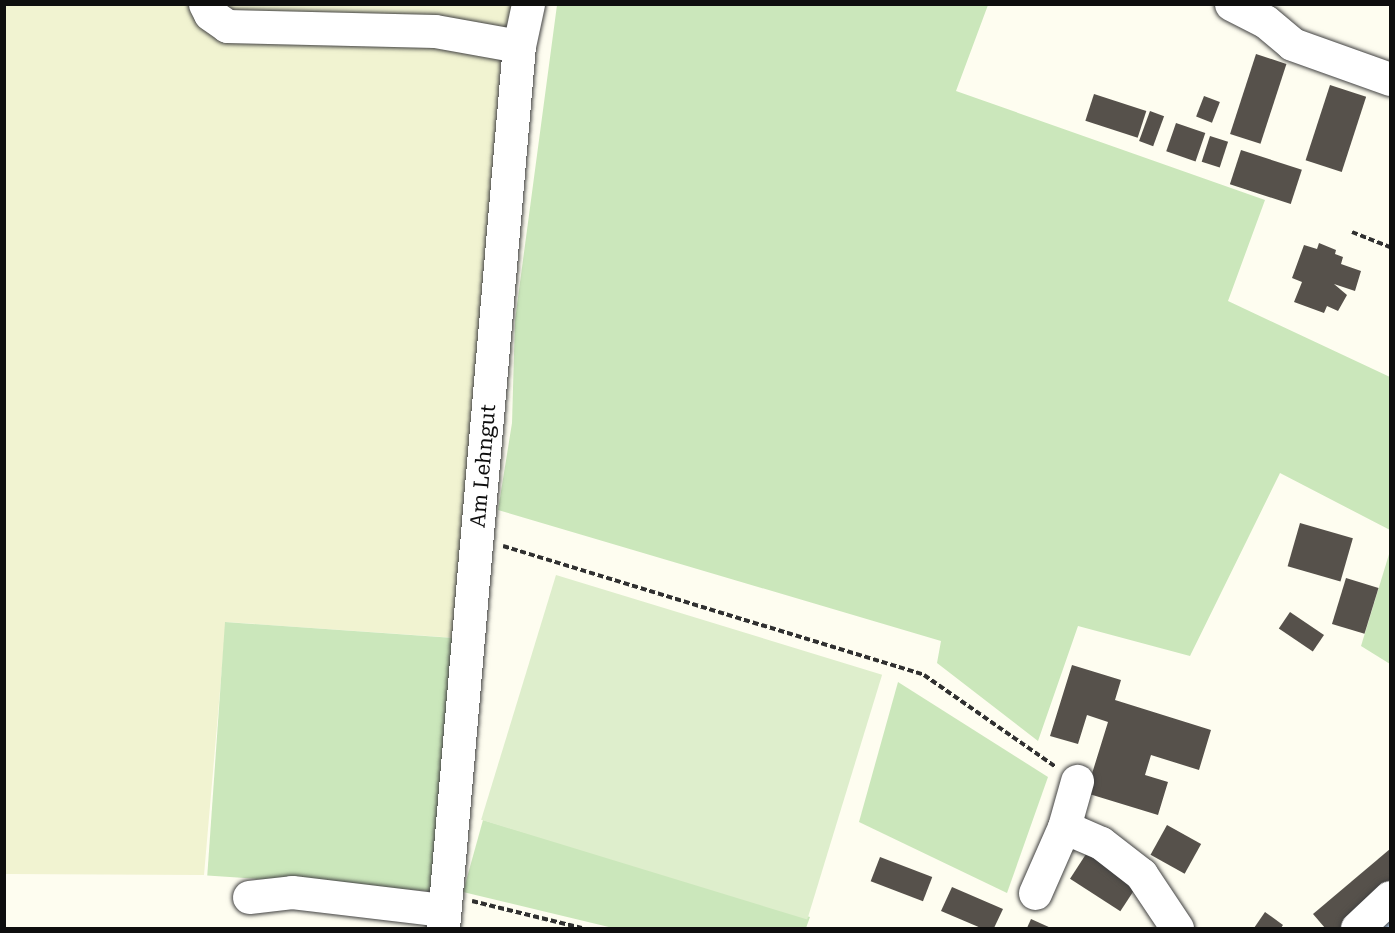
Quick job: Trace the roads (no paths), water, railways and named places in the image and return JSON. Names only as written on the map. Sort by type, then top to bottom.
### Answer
[{"type":"street","points":[[205,4],[210,14],[227,26],[435,31],[519,46]]},
{"type":"street","name":"Am Lehngut","points":[[444,911],[519,46],[528,4]]},
{"type":"street","points":[[1231,4],[1265,21],[1292,44],[1390,79]]},
{"type":"street","points":[[1035,893],[1064,827],[1077,781]]},
{"type":"street","points":[[1064,827],[1101,843],[1141,874],[1177,928]]},
{"type":"street","points":[[249,897],[292,892],[444,911]]},
{"type":"street","points":[[1357,928],[1390,897]]},
{"type":"waterway","points":[[1383,928],[1390,922]]}]
